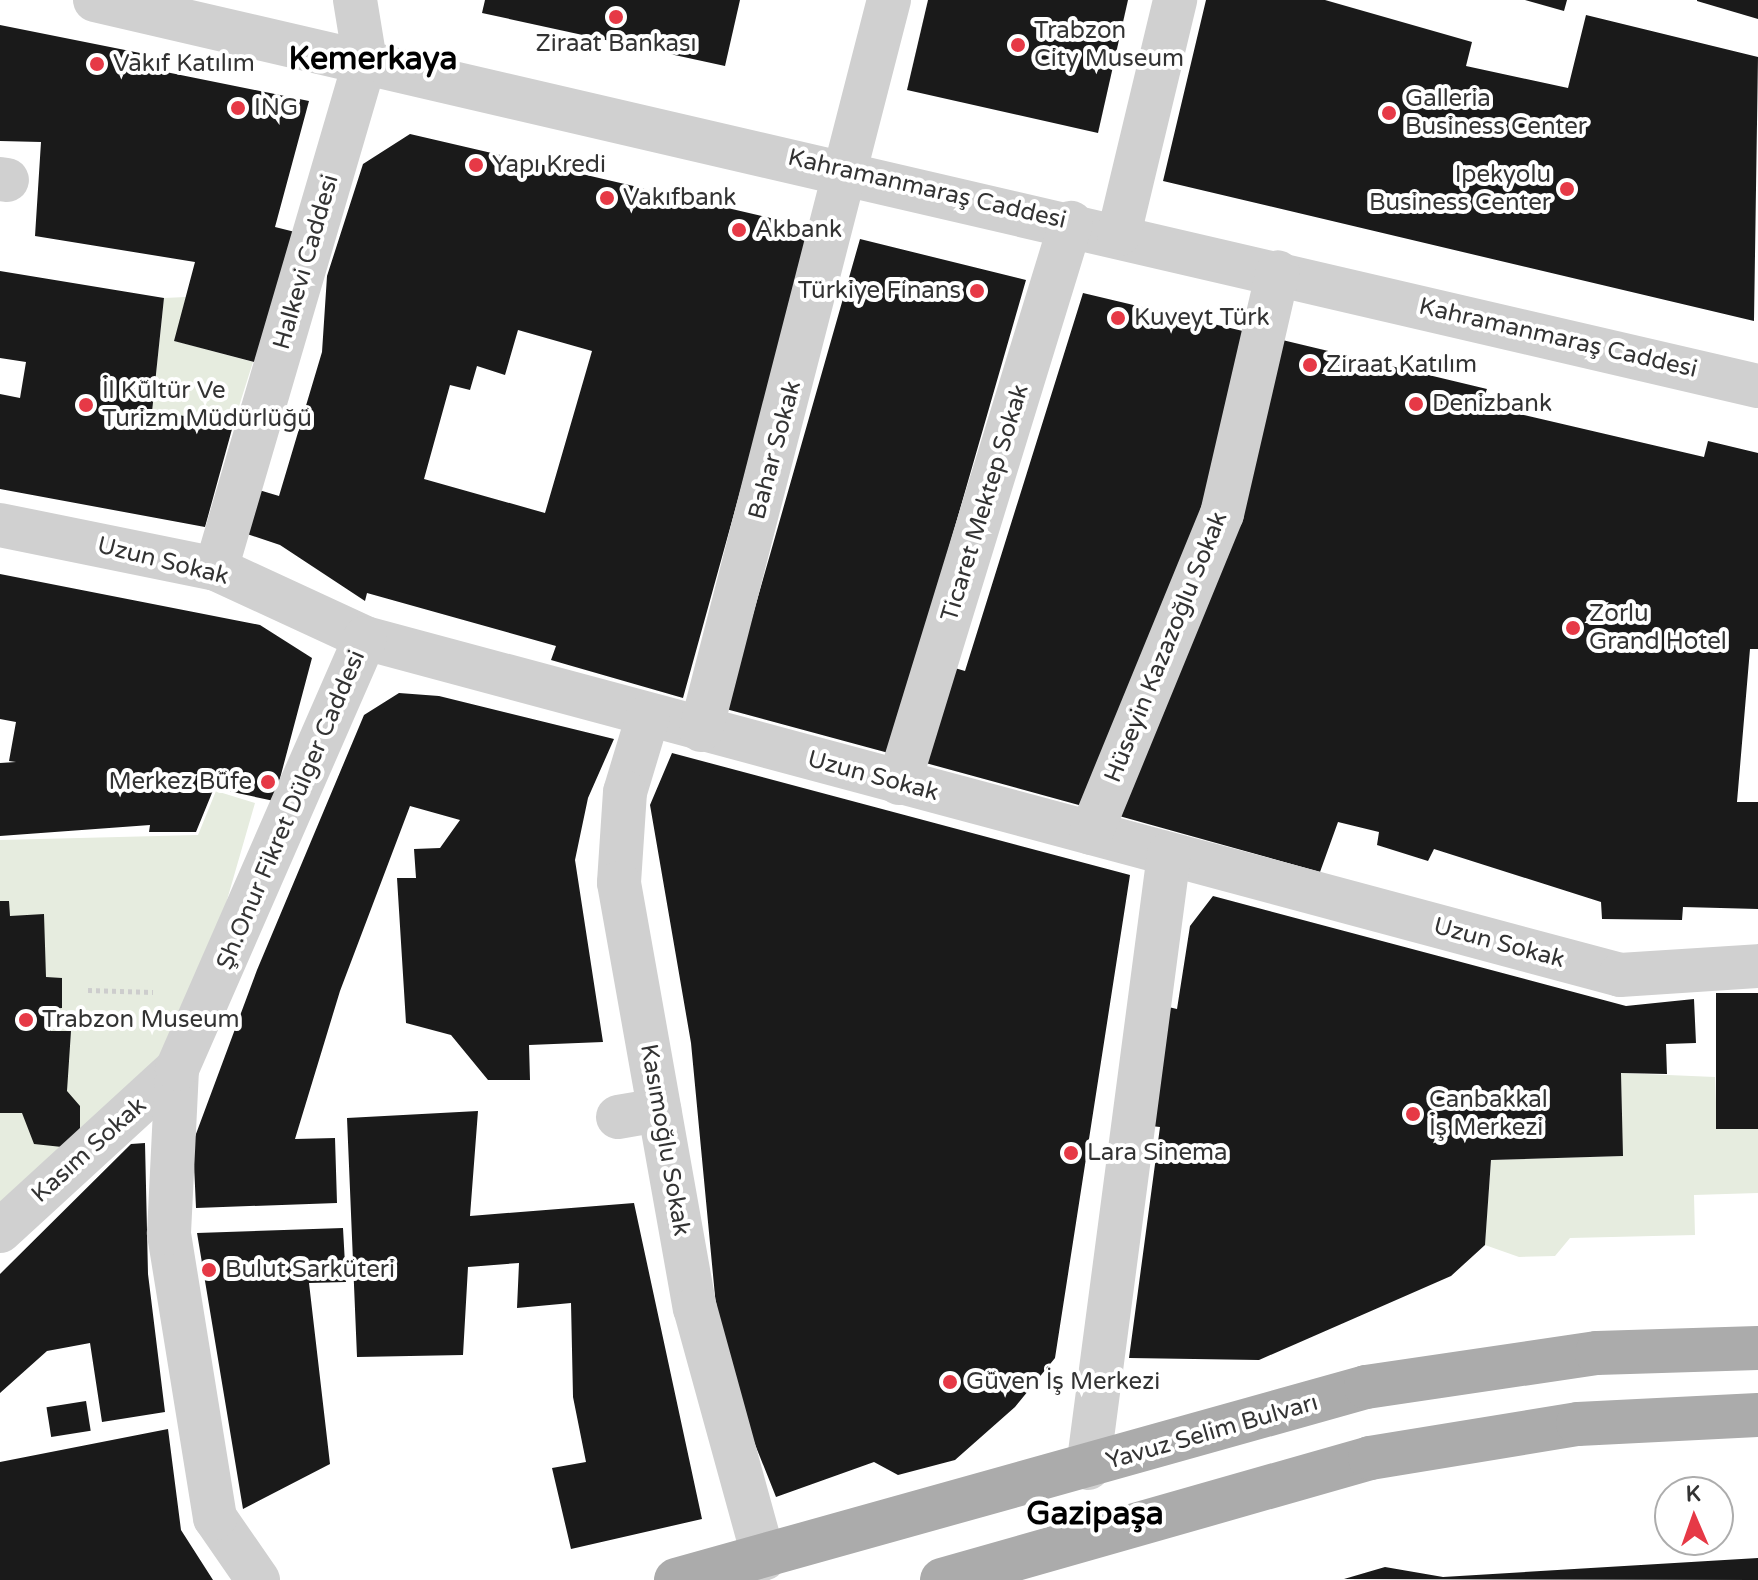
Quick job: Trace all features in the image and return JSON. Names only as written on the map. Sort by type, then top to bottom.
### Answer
[{"type":"main road","name":"Yavuz Selim Bulvarı","points":[[676,1580],[764,1559],[1366,1387],[1481,1366],[1758,1348]]},
{"type":"main road","points":[[942,1580],[1370,1458],[1578,1424],[1758,1415]]},
{"type":"street","name":"Kahramanmaraş Caddesi","points":[[95,0],[849,171],[1758,386]]},
{"type":"street","name":"Halkevi Caddesi","points":[[216,569],[365,61],[355,0]]},
{"type":"street","name":"Bahar Sokak","points":[[701,730],[849,171],[889,0]]},
{"type":"street","points":[[1119,234],[1175,0]]},
{"type":"street","name":"Ticaret Mektep Sokak","points":[[899,783],[1071,223]]},
{"type":"street","name":"Hüseyin Kazazoğlu Sokak","points":[[1091,833],[1222,514],[1278,272]]},
{"type":"street","name":"Uzun Sokak","points":[[0,525],[216,569],[365,638],[1620,975],[1758,966]]},
{"type":"street","name":"Şh.Onur Fikret Dülger Caddesi","points":[[258,1580],[215,1518],[169,1233],[177,1069],[365,638]]},
{"type":"street","name":"Kasımoğlu Sokak","points":[[648,716],[625,792],[619,883],[639,1113],[764,1559]]},
{"type":"street","points":[[1088,1468],[1169,854]]},
{"type":"street","name":"Kasım Sokak","points":[[0,1231],[177,1069]]},
{"type":"shaded area","points":[[186,297],[175,341],[253,362],[234,422],[152,412],[164,298]]},
{"type":"shaded area","points":[[216,791],[255,803],[225,907],[176,1029],[150,1071],[0,1207],[0,840],[198,835]]},
{"type":"shaded area","points":[[1621,1073],[1715,1077],[1717,1129],[1758,1129],[1758,1193],[1694,1195],[1695,1235],[1570,1238],[1555,1256],[1519,1257],[1485,1245],[1491,1160],[1622,1156]]},
{"type":"building","points":[[485,0],[740,0],[725,66],[482,13]]},
{"type":"building","name":"Trabzon City Museum","points":[[928,0],[1128,0],[1098,133],[907,90]]},
{"type":"building","name":"Ipekyolu Business Center","points":[[1206,0],[1325,0],[1472,42],[1466,66],[1568,88],[1586,15],[1758,57],[1754,321],[1163,181]]},
{"type":"building","points":[[1525,0],[1567,0],[1564,11]]},
{"type":"building","points":[[1758,0],[1758,19],[1697,1]]},
{"type":"building","points":[[0,25],[145,54],[146,68],[309,101],[275,227],[295,232],[262,364],[174,341],[195,262],[35,236],[41,142],[0,141]]},
{"type":"building","points":[[410,134],[813,228],[683,698],[551,660],[556,646],[367,593],[365,601],[280,545],[247,534],[259,490],[279,496],[322,352],[327,276],[363,164]],"holes":[[[518,330],[592,351],[545,513],[424,479],[450,385],[470,390],[477,366],[505,375]]]},
{"type":"building","points":[[860,239],[1026,280],[903,707],[896,755],[726,709]]},
{"type":"building","name":"İl Kültür Ve Turizm Müdürlüğü","points":[[0,271],[164,298],[152,412],[234,422],[205,527],[0,489],[0,394],[20,398],[26,362],[0,358]]},
{"type":"building","points":[[1083,293],[1247,332],[1219,481],[1086,807],[922,762],[948,666],[965,671]]},
{"type":"building","name":"Zorlu Grand Hotel","points":[[1274,338],[1487,389],[1481,405],[1704,457],[1708,441],[1758,453],[1758,649],[1750,649],[1737,802],[1758,802],[1758,909],[1683,907],[1682,920],[1602,919],[1601,902],[1434,849],[1428,861],[1377,845],[1379,832],[1338,822],[1320,872],[1112,814]]},
{"type":"building","points":[[0,574],[260,625],[312,658],[274,801],[214,788],[196,832],[149,832],[150,825],[0,836],[0,763],[16,762],[9,761],[16,722],[0,719]]},
{"type":"building","points":[[399,693],[439,696],[614,739],[588,798],[575,860],[603,1042],[529,1045],[530,1080],[488,1080],[451,1035],[406,1023],[397,878],[416,878],[414,849],[440,848],[460,820],[410,806],[340,991],[295,1139],[335,1138],[337,1203],[196,1208],[193,1142],[257,970],[364,715]]},
{"type":"building","points":[[672,753],[1130,875],[1055,1358],[1015,1407],[955,1460],[898,1475],[874,1462],[776,1497],[721,1359],[691,1043],[650,805]]},
{"type":"building","points":[[1213,896],[1626,1006],[1694,999],[1696,1043],[1666,1044],[1667,1074],[1621,1073],[1623,1156],[1491,1160],[1485,1245],[1451,1276],[1259,1360],[1129,1358],[1160,1127],[1142,1125],[1164,1006],[1177,1009],[1190,926]]},
{"type":"building","name":"Trabzon Museum","points":[[0,901],[9,901],[10,916],[44,914],[46,977],[62,978],[62,1008],[51,1009],[51,1031],[71,1031],[67,1091],[80,1106],[80,1131],[62,1147],[34,1144],[22,1113],[0,1113]]},
{"type":"building","points":[[1716,993],[1758,993],[1758,1129],[1716,1129]]},
{"type":"building","points":[[478,1111],[470,1216],[634,1203],[702,1519],[571,1549],[552,1468],[586,1462],[573,1397],[571,1303],[517,1308],[519,1263],[468,1267],[463,1355],[357,1357],[347,1118]]},
{"type":"building","points":[[145,1143],[148,1274],[165,1412],[102,1422],[90,1343],[47,1351],[0,1393],[0,1274],[131,1144]]},
{"type":"building","points":[[343,1228],[346,1282],[309,1283],[330,1464],[243,1509],[197,1233]]},
{"type":"building","points":[[86,1401],[91,1431],[51,1437],[46,1407]]},
{"type":"building","points":[[168,1429],[181,1530],[213,1580],[0,1580],[0,1462]]},
{"type":"building","points":[[1758,1558],[1758,1580],[1344,1579],[1385,1567],[1443,1577]]},
{"type":"place","name":"Ziraat Bankası","points":[[616,17]]},
{"type":"place","name":"Trabzon City Museum","points":[[1018,45]]},
{"type":"place","name":"Vakıf Katılım","points":[[97,64]]},
{"type":"place","name":"ING","points":[[238,108]]},
{"type":"place","name":"Galleria Business Center","points":[[1389,113]]},
{"type":"place","name":"Yapı Kredi","points":[[476,165]]},
{"type":"place","name":"Ipekyolu Business Center","points":[[1567,189]]},
{"type":"place","name":"Vakıfbank","points":[[607,198]]},
{"type":"place","name":"Akbank","points":[[739,230]]},
{"type":"place","name":"Türkiye Finans","points":[[977,291]]},
{"type":"place","name":"Kuveyt Türk","points":[[1118,318]]},
{"type":"place","name":"Ziraat Katılım","points":[[1310,365]]},
{"type":"place","name":"Denizbank","points":[[1416,404]]},
{"type":"place","name":"İl Kültür Ve Turizm Müdürlüğü","points":[[86,405]]},
{"type":"place","name":"Zorlu Grand Hotel","points":[[1573,628]]},
{"type":"place","name":"Merkez Büfe","points":[[268,782]]},
{"type":"place","name":"Trabzon Museum","points":[[26,1020]]},
{"type":"place","name":"Canbakkal İş Merkezi","points":[[1413,1114]]},
{"type":"place","name":"Lara Sinema","points":[[1071,1153]]},
{"type":"place","name":"Bulut Sarküteri","points":[[209,1270]]},
{"type":"place","name":"Güven İş Merkezi","points":[[950,1382]]},
{"type":"district","name":"Kemerkaya","points":[[373,59]]},
{"type":"district","name":"Gazipaşa","points":[[1095,1514]]}]
